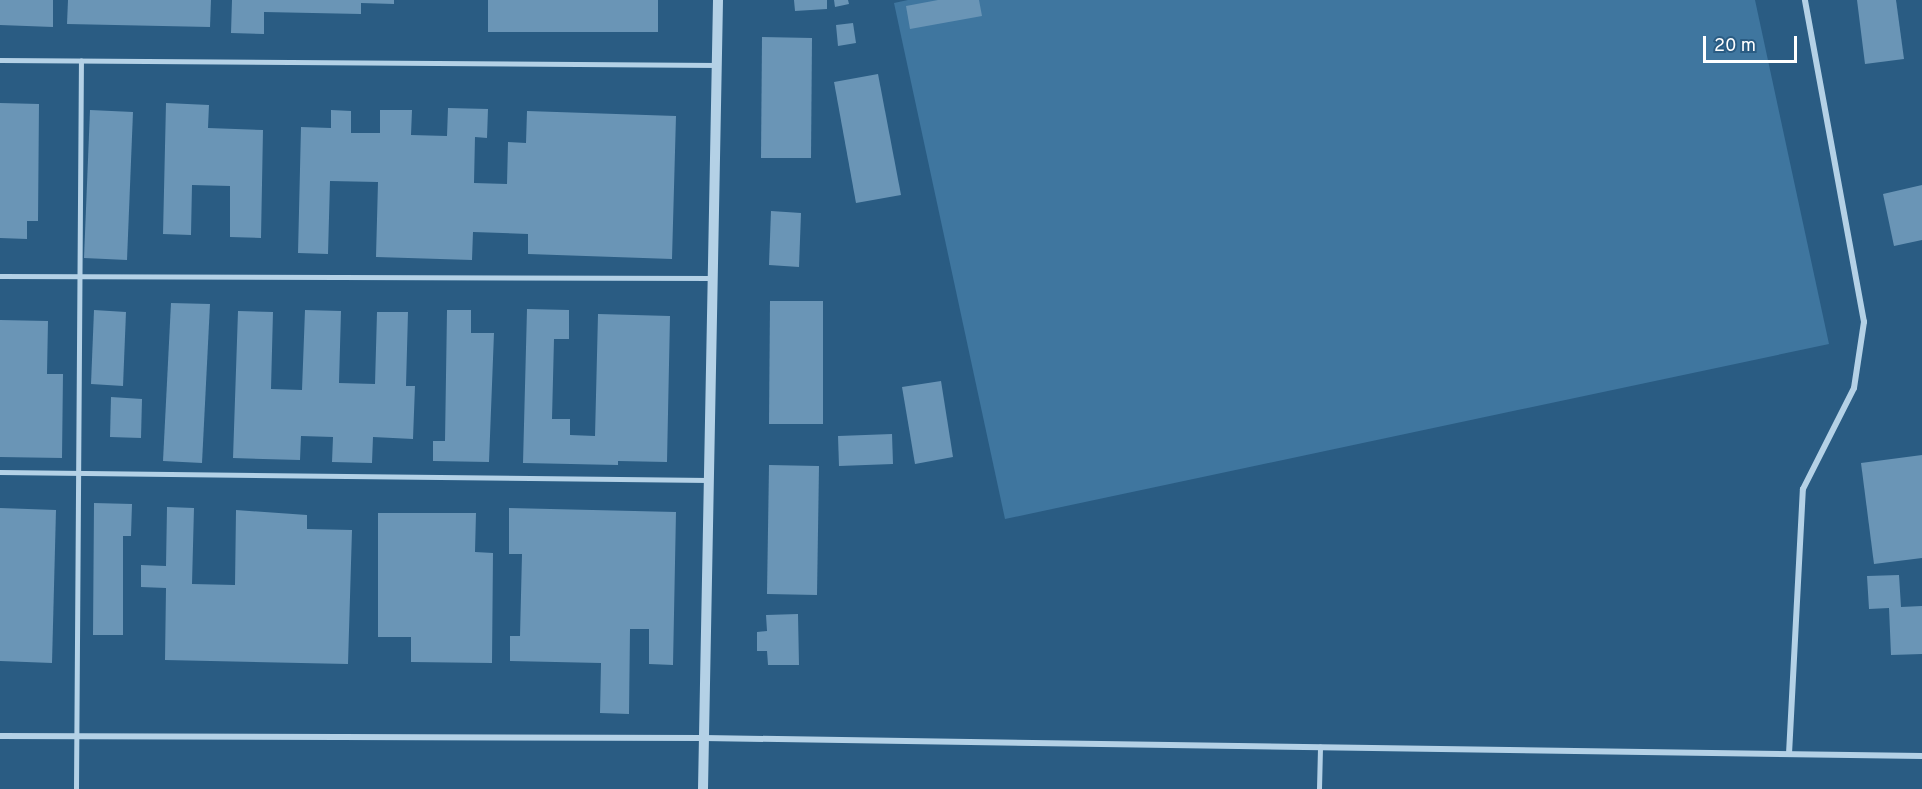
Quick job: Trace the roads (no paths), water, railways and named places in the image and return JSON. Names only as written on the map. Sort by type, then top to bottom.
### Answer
[{"type":"street","points":[[703,789],[718,0]]},
{"type":"street","points":[[1790,754],[1803,489],[1854,388],[1864,322],[1805,0]]},
{"type":"street","points":[[0,736],[704,738],[1922,756]]},
{"type":"lane","points":[[0,60],[717,65]]},
{"type":"lane","points":[[76,789],[81,61]]},
{"type":"lane","points":[[0,276],[713,278]]},
{"type":"lane","points":[[0,472],[709,480]]},
{"type":"lane","points":[[1319,789],[1320,747]]}]
